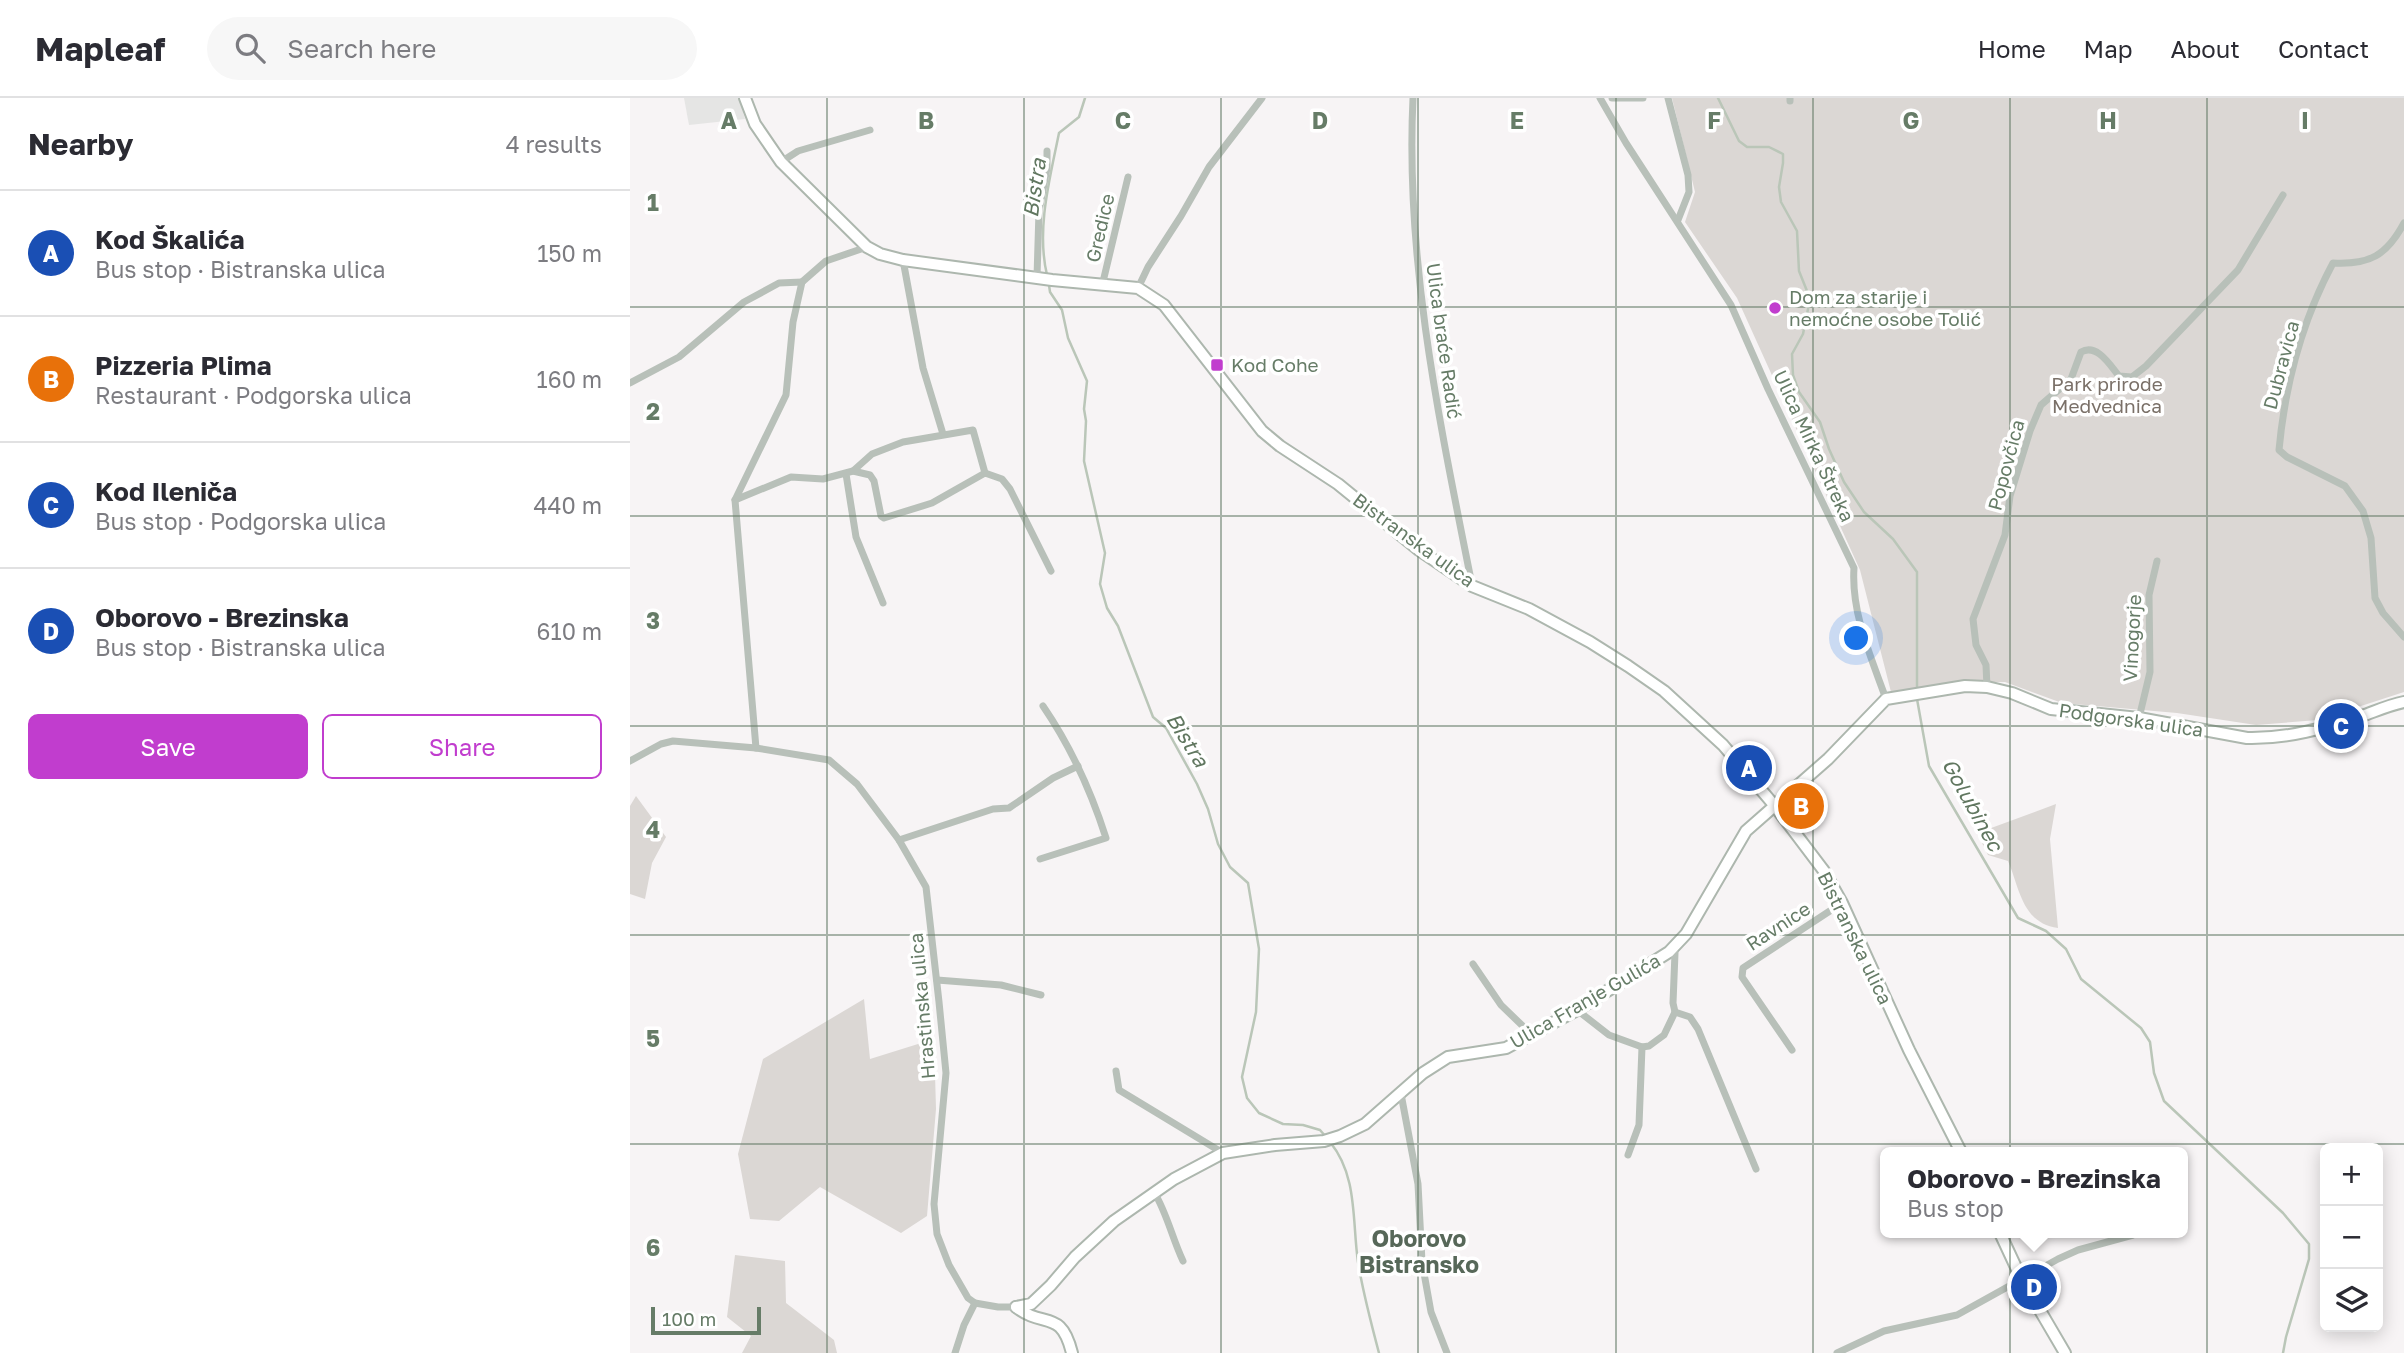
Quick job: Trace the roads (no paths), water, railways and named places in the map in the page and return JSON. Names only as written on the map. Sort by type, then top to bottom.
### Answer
[{"type":"main road","points":[[746,98],[755,124],[781,162],[867,247],[903,260],[1102,286],[1138,288]]},
{"type":"main road","name":"Bistranska ulica","points":[[1138,288],[1164,305],[1262,431],[1280,446],[1338,484],[1419,550],[1472,586],[1530,609],[1590,642],[1664,691],[1723,745],[1774,805],[1824,871],[1842,903],[1909,1050],[1958,1147]]},
{"type":"main road","name":"Podgorska ulica","points":[[1886,699],[1965,686],[1987,687],[2012,692],[2051,709],[2139,718],[2247,738],[2295,735],[2404,702]]},
{"type":"main road","points":[[1774,805],[1828,759],[1886,699]]},
{"type":"main road","name":"Ulica Franje Gulića","points":[[1016,1307],[1031,1304],[1051,1286],[1075,1257],[1114,1221],[1154,1192],[1223,1153],[1275,1145],[1324,1142],[1366,1124],[1423,1073],[1448,1056],[1506,1048],[1577,1010],[1669,952],[1686,934],[1746,831],[1774,805]]},
{"type":"main road","points":[[2002,1238],[2021,1278],[2065,1353]]},
{"type":"main road","points":[[1016,1307],[1063,1327],[1068,1335],[1072,1353]]},
{"type":"street","points":[[1138,288],[1209,167],[1262,98]]},
{"type":"street","name":"Ulica braće Radić","points":[[1413,98],[1411,141],[1415,245],[1422,306],[1446,456],[1472,586]]},
{"type":"street","name":"Ulica Mirka Štreka","points":[[1601,98],[1626,143],[1731,305],[1768,390],[1854,568],[1853,592],[1861,628],[1886,699]]},
{"type":"street","points":[[1612,98],[1643,98]]},
{"type":"street","points":[[1668,98],[1688,175],[1689,192],[1678,220]]},
{"type":"street","points":[[781,162],[798,151],[870,130]]},
{"type":"street","points":[[1043,278],[1039,211],[1047,168],[1047,151]]},
{"type":"street","name":"Gredice","points":[[1102,286],[1128,177]]},
{"type":"street","name":"Popovčica","points":[[1987,687],[1986,665],[1976,645],[1973,619],[2005,535],[2010,496],[2029,430],[2041,405],[2070,379],[2081,352],[2087,349],[2095,350],[2119,376],[2132,377],[2139,371],[2238,270],[2283,195]]},
{"type":"street","name":"Dubravica","points":[[2404,223],[2396,238],[2381,254],[2352,264],[2333,263],[2324,280],[2287,388],[2278,450],[2345,486],[2363,511],[2371,538],[2375,598],[2383,613],[2404,637]]},
{"type":"street","points":[[756,748],[735,500],[786,395],[793,322],[802,282],[826,261],[867,247]]},
{"type":"street","points":[[903,260],[923,368],[943,434]]},
{"type":"street","points":[[630,383],[679,358],[744,302],[779,283],[802,282]]},
{"type":"street","points":[[850,472],[872,454],[903,442],[973,430],[985,473]]},
{"type":"street","points":[[735,500],[792,477],[823,479],[850,472],[870,475],[874,481],[881,516],[884,518],[932,503],[985,473],[1002,479],[1010,489],[1051,571]]},
{"type":"street","points":[[850,472],[856,537],[883,603]]},
{"type":"street","name":"Vinogorje","points":[[2139,718],[2150,672],[2149,595],[2157,561]]},
{"type":"street","points":[[1040,859],[1106,838],[1078,766],[1043,706]]},
{"type":"street","name":"Hrastinska ulica","points":[[630,761],[661,744],[673,741],[756,748],[829,760],[857,784],[899,841],[926,887],[946,1073],[934,1204],[937,1234],[949,1265],[968,1298],[975,1303]]},
{"type":"street","points":[[899,841],[993,809],[1009,808],[1035,793],[1053,778],[1078,766]]},
{"type":"street","name":"Ravnice","points":[[1792,1050],[1742,977],[1743,968],[1842,903]]},
{"type":"street","points":[[1577,1010],[1608,1034],[1649,1046],[1664,1035],[1675,1013],[1675,953],[1669,952]]},
{"type":"street","points":[[1473,964],[1502,1005],[1532,1035]]},
{"type":"street","points":[[937,980],[1001,985],[1041,995]]},
{"type":"street","points":[[1675,1013],[1690,1017],[1698,1029],[1756,1169]]},
{"type":"street","points":[[1628,1155],[1639,1125],[1642,1046]]},
{"type":"street","points":[[1116,1071],[1118,1090],[1223,1153]]},
{"type":"street","points":[[1401,1094],[1418,1184],[1422,1262],[1431,1312],[1447,1353]]},
{"type":"street","points":[[1154,1192],[1164,1209],[1172,1238],[1183,1261]]},
{"type":"street","points":[[1837,1353],[1884,1331],[1957,1315],[2021,1278],[2078,1250],[2122,1238]]},
{"type":"street","points":[[955,1353],[975,1303],[1016,1307]]},
{"type":"waterway","name":"Bistra","points":[[1047,275],[1044,222],[1059,133],[1079,117],[1085,98]]},
{"type":"waterway","name":"Golubinec","points":[[1718,98],[1739,141],[1747,147],[1769,147],[1783,154],[1779,187],[1781,202],[1797,231],[1799,271],[1809,304],[1803,334],[1792,354],[1793,375],[1799,392],[1820,422],[1844,482],[1864,512],[1893,539],[1917,572],[1917,689]]},
{"type":"waterway","name":"Bistra","points":[[1049,285],[1050,292],[1062,310],[1068,338],[1087,381],[1084,461],[1105,553],[1100,584],[1107,608],[1118,626],[1153,717],[1166,728],[1197,784],[1208,809],[1218,844],[1230,867],[1248,883],[1259,949],[1256,1012],[1242,1077],[1247,1098],[1259,1113],[1283,1124],[1303,1125],[1320,1130],[1326,1137]]},
{"type":"waterway","name":"Golubinec","points":[[1917,699],[1929,766],[2018,918],[2046,931],[2066,949],[2081,979],[2141,1028],[2150,1042],[2154,1073],[2164,1101],[2283,1213],[2309,1244],[2309,1259],[2283,1353]]},
{"type":"waterway","name":"Bistra","points":[[1330,1142],[1339,1155],[1350,1184],[1360,1274],[1379,1353]]},
{"type":"place","name":"Dom za starije i nemoćne osobe Tolić","points":[[1775,308]]},
{"type":"place","name":"Kod Cohe","points":[[1217,365]]},
{"type":"place","name":"Kod Ileniča","points":[[2341,726]]},
{"type":"place","name":"Kod Škalića","points":[[1749,768]]},
{"type":"place","name":"Pizzeria Plima","points":[[1801,806]]},
{"type":"place","name":"Oborovo - Brezinska","points":[[2034,1287]]},
{"type":"district","name":"Oborovo Bistransko","points":[[1419,1252]]},
{"type":"park label","name":"Park prirode Medvednica","points":[[2107,395]]}]
